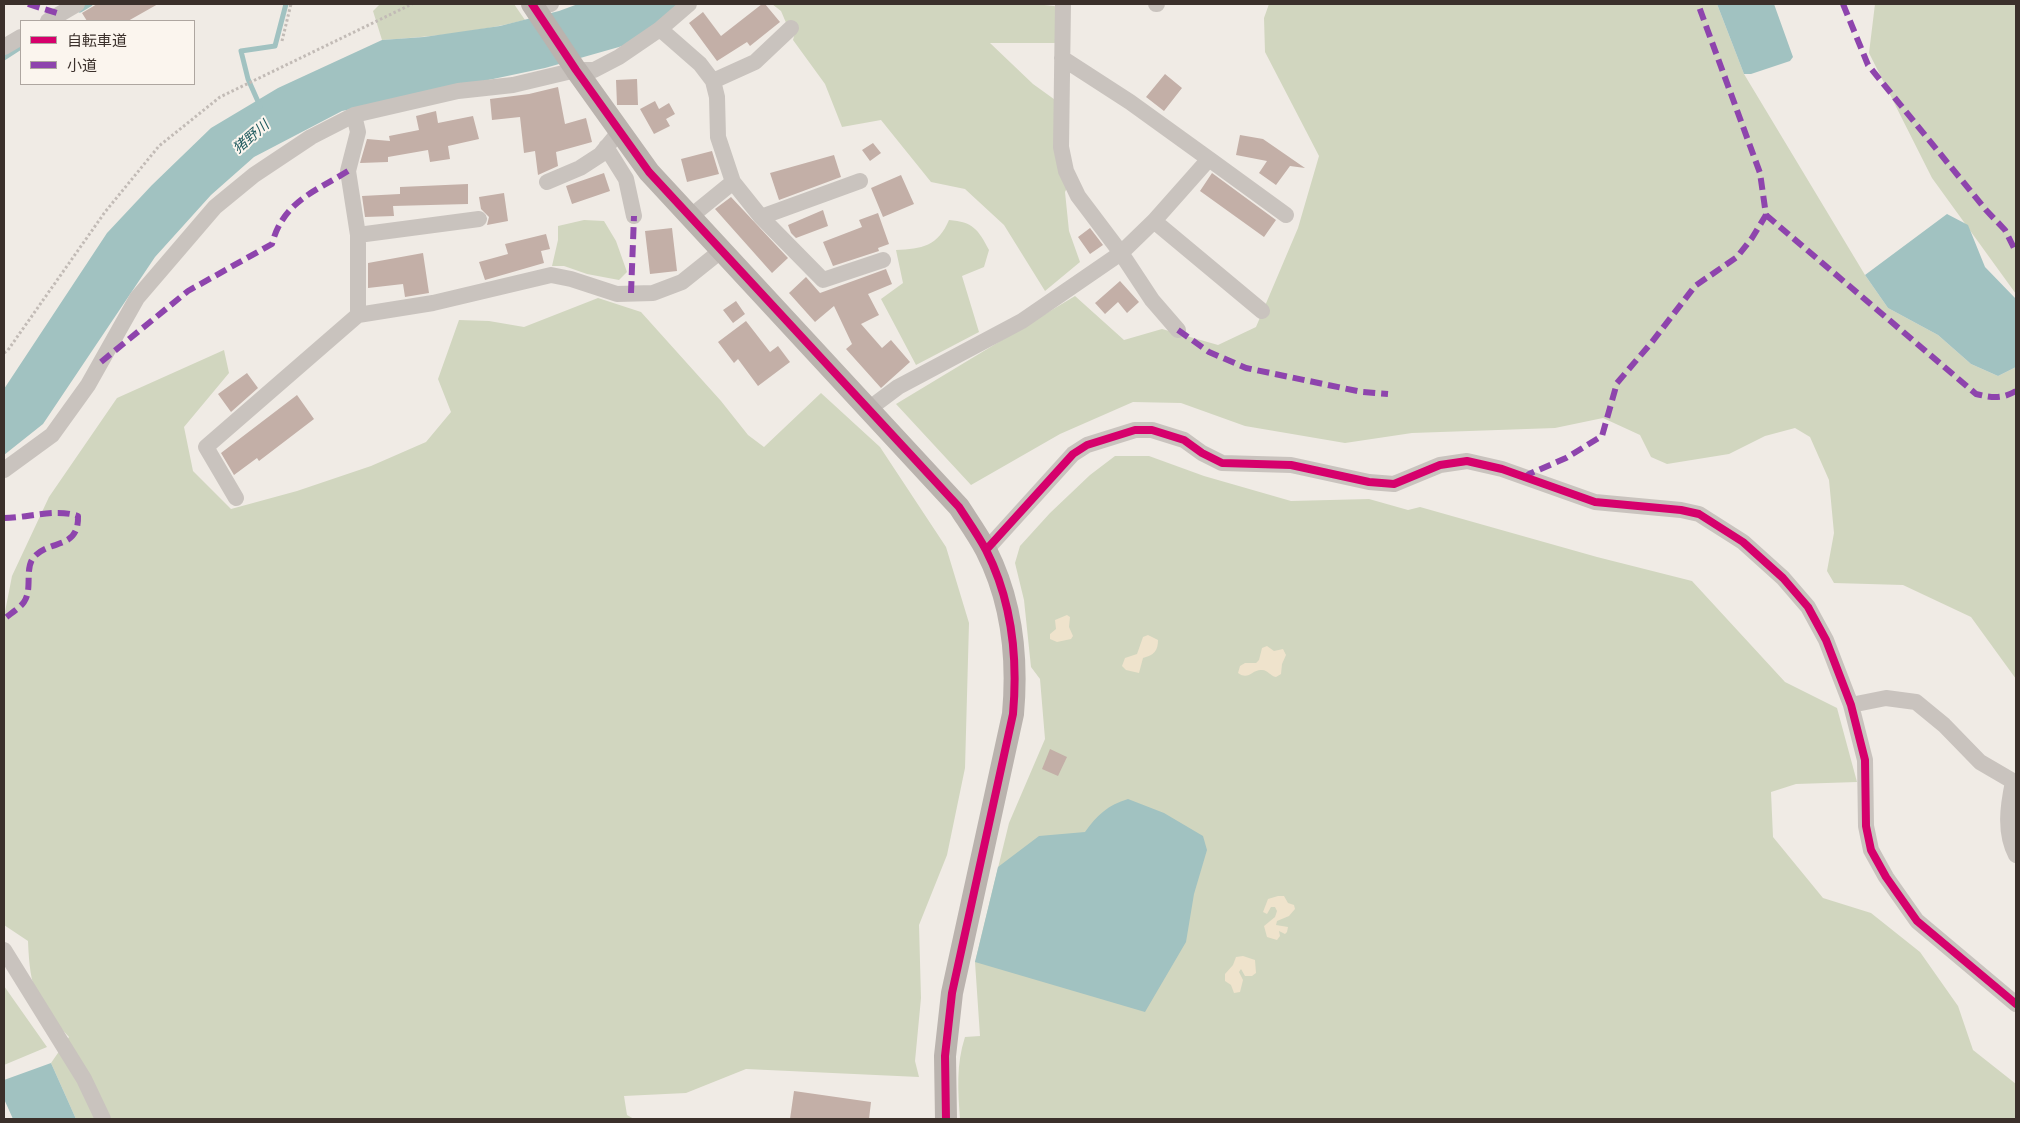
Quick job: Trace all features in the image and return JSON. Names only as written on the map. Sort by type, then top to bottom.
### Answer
[{"type":"street","points":[[50,20],[77,4]]},
{"type":"street","points":[[4,470],[52,435],[88,385],[137,298],[215,207],[254,175],[311,137],[354,115],[458,92],[513,85],[576,70],[594,70],[618,57],[660,29],[689,4]]},
{"type":"street","points":[[1063,4],[1061,147],[1066,171],[1078,196],[1121,253],[1152,300],[1178,330]]},
{"type":"street","points":[[539,7],[613,139],[626,179],[634,216]]},
{"type":"street","points":[[714,81],[755,62],[791,28]]},
{"type":"street","points":[[660,29],[700,64],[714,81],[717,98],[718,137],[733,182],[761,218],[823,280],[883,260]]},
{"type":"street","points":[[4,47],[20,38]]},
{"type":"street","points":[[1062,58],[1130,102],[1286,215]]},
{"type":"street","points":[[354,115],[358,132],[348,171],[358,235],[358,315]]},
{"type":"street","points":[[547,182],[580,168],[600,155],[613,139]]},
{"type":"street","points":[[613,139],[650,172],[870,408],[959,507],[986,550],[1009,615],[1014,642],[1016,683],[1014,714],[952,993],[945,1056],[946,1119]]},
{"type":"street","points":[[870,408],[898,387],[1022,321],[1121,253],[1154,221],[1209,159]]},
{"type":"street","points":[[761,218],[860,181]]},
{"type":"street","points":[[690,217],[733,182]]},
{"type":"street","points":[[358,235],[479,219]]},
{"type":"street","points":[[1154,221],[1262,311]]},
{"type":"street","points":[[236,498],[206,448],[358,315],[433,303],[551,275],[571,279],[617,294],[653,293],[682,282],[722,250]]},
{"type":"street","points":[[986,550],[1073,454],[1087,445],[1135,430],[1152,430],[1169,434],[1222,463],[1291,465],[1369,482],[1394,484],[1440,465],[1467,461],[1502,470],[1595,502],[1681,510],[1699,514],[1743,542],[1783,578],[1808,608],[1826,640],[1852,705],[1865,760],[1866,826],[1872,850],[1886,877],[1917,921],[2016,1004]]},
{"type":"street","points":[[1852,705],[1886,698],[1916,702],[1944,725],[1980,762],[2014,782],[2007,810],[2011,845],[2016,855]]},
{"type":"street","points":[[4,950],[84,1079],[103,1119]]},
{"type":"path","points":[[282,41],[291,4]]},
{"type":"path","points":[[4,353],[8,350],[105,212],[159,146],[220,97],[412,4]]},
{"type":"green space","points":[[380,4],[514,4],[525,20],[490,28],[382,40],[373,11]]},
{"type":"green space","points":[[772,4],[1035,4],[1063,7],[1057,43],[990,43],[1033,84],[1058,102],[1073,176],[1065,192],[1069,231],[1080,262],[1045,291],[1004,225],[965,189],[931,182],[881,120],[842,127],[825,84],[793,40],[797,25],[787,25],[781,11]]},
{"type":"green space","points":[[1269,4],[1717,4],[1744,74],[1865,275],[1888,308],[1938,335],[1971,364],[1998,376],[2016,367],[2016,679],[1971,617],[1903,585],[1834,583],[1827,571],[1834,533],[1829,480],[1810,437],[1795,428],[1765,436],[1729,454],[1667,464],[1651,457],[1640,435],[1603,418],[1555,428],[1412,433],[1345,443],[1245,426],[1181,403],[1133,402],[1060,434],[971,485],[896,404],[1075,296],[1124,340],[1162,329],[1218,345],[1256,327],[1298,228],[1319,156],[1265,52],[1264,18]]},
{"type":"green space","points":[[1875,4],[2016,4],[2016,294],[1932,178],[1869,53]]},
{"type":"green space","points":[[584,220],[604,221],[616,241],[627,272],[619,280],[587,274],[564,266],[552,266],[558,240],[558,226]]},
{"type":"green space","points":[[949,220],[964,223],[974,228],[989,250],[984,267],[962,276],[979,332],[916,365],[881,299],[903,283],[896,250],[914,249],[934,241],[945,229]]},
{"type":"green space","points":[[598,298],[641,312],[721,401],[748,435],[764,447],[821,393],[880,447],[946,547],[969,623],[965,768],[947,855],[919,925],[921,998],[915,1061],[919,1077],[746,1069],[686,1093],[624,1096],[627,1115],[634,1119],[76,1119],[51,1063],[69,1037],[49,1014],[37,994],[33,984],[28,941],[4,925],[4,617],[12,576],[49,497],[117,398],[224,350],[229,373],[184,427],[193,471],[231,509],[297,491],[371,466],[426,442],[451,412],[438,379],[459,320],[489,321],[524,327]]},
{"type":"green space","points":[[1115,456],[1149,456],[1204,476],[1291,501],[1369,499],[1408,510],[1420,507],[1597,557],[1692,581],[1785,682],[1837,708],[1857,782],[1796,784],[1771,792],[1773,837],[1823,898],[1871,913],[1920,952],[1958,1006],[1973,1050],[2016,1084],[2016,1119],[960,1119],[958,1078],[962,1047],[965,1037],[980,1036],[975,962],[1009,823],[1045,739],[1040,679],[1031,667],[1024,600],[1015,563],[1020,546],[1050,513],[1090,475]]},
{"type":"green space","points":[[4,986],[47,1047],[4,1065]]},
{"type":"sand","points":[[1067,615],[1070,617],[1069,627],[1073,636],[1071,639],[1057,642],[1050,639],[1050,634],[1056,629],[1055,620]]},
{"type":"sand","points":[[1148,635],[1158,640],[1156,650],[1153,654],[1143,658],[1139,673],[1126,670],[1122,666],[1125,658],[1137,654],[1143,637]]},
{"type":"sand","points":[[1267,646],[1274,651],[1283,649],[1286,655],[1282,664],[1281,674],[1276,677],[1262,670],[1245,676],[1238,673],[1240,666],[1245,663],[1256,663],[1259,660],[1262,648]]},
{"type":"sand","points":[[1284,896],[1288,903],[1294,905],[1295,909],[1289,916],[1277,921],[1276,925],[1288,927],[1285,934],[1279,931],[1280,936],[1277,940],[1267,937],[1264,926],[1275,917],[1277,911],[1275,907],[1271,907],[1267,914],[1263,912],[1268,899]]},
{"type":"sand","points":[[1243,956],[1255,960],[1256,973],[1252,976],[1245,976],[1241,969],[1239,972],[1243,980],[1240,992],[1234,993],[1231,985],[1225,981],[1225,974],[1233,965],[1236,957]]},
{"type":"water","name":"猪野川","points":[[578,4],[679,4],[633,43],[545,68],[342,111],[254,157],[211,195],[155,257],[43,424],[4,455],[4,389],[107,233],[152,185],[211,128],[278,88],[382,40],[424,37],[500,26],[559,11]]},
{"type":"water","points":[[1717,4],[1774,4],[1793,57],[1790,61],[1751,74],[1744,74]]},
{"type":"water","points":[[1947,214],[1968,225],[1985,267],[2016,299],[2016,367],[1998,376],[1971,364],[1938,335],[1888,308],[1865,275]]},
{"type":"water","points":[[1128,799],[1164,813],[1203,836],[1207,850],[1194,894],[1186,942],[1145,1012],[975,962],[998,867],[1039,836],[1085,832],[1104,811]]},
{"type":"water","points":[[51,1063],[76,1119],[13,1119],[4,1099],[4,1080]]},
{"type":"building","points":[[97,4],[158,4],[130,20],[86,20],[82,13]]},
{"type":"building","points":[[762,4],[765,4],[780,22],[750,46],[747,42],[717,61],[689,23],[703,12],[721,36]]},
{"type":"building","points":[[1165,74],[1182,88],[1164,111],[1146,97]]},
{"type":"building","points":[[637,79],[638,105],[617,105],[616,80]]},
{"type":"building","points":[[558,87],[565,124],[586,118],[592,142],[556,152],[558,166],[538,175],[535,151],[524,153],[520,117],[492,120],[490,99],[529,94]]},
{"type":"building","points":[[655,101],[659,109],[669,103],[675,114],[666,119],[670,126],[654,134],[640,109]]},
{"type":"building","points":[[436,111],[438,123],[473,116],[479,139],[448,146],[450,159],[430,162],[428,150],[388,157],[388,162],[360,163],[367,139],[390,141],[389,136],[419,130],[416,116]]},
{"type":"building","points":[[1240,135],[1263,139],[1305,168],[1290,166],[1276,185],[1259,173],[1267,161],[1236,155]]},
{"type":"building","points":[[873,143],[881,153],[870,161],[862,150]]},
{"type":"building","points":[[712,151],[719,174],[687,182],[681,159]]},
{"type":"building","points":[[834,155],[841,177],[779,200],[770,173]]},
{"type":"building","points":[[604,173],[610,191],[572,204],[566,186]]},
{"type":"building","points":[[1212,173],[1276,220],[1264,237],[1200,191]]},
{"type":"building","points":[[901,175],[914,204],[883,217],[871,188]]},
{"type":"building","points":[[468,184],[468,204],[393,206],[394,216],[365,217],[362,196],[400,194],[400,187]]},
{"type":"building","points":[[504,193],[508,221],[487,225],[489,217],[481,209],[479,197]]},
{"type":"building","points":[[731,197],[788,258],[772,273],[715,209]]},
{"type":"building","points":[[823,210],[828,226],[796,238],[791,233],[788,225]]},
{"type":"building","points":[[878,213],[889,244],[878,248],[879,251],[833,266],[823,242],[862,227],[859,220]]},
{"type":"building","points":[[672,228],[677,271],[650,274],[645,231]]},
{"type":"building","points":[[1090,228],[1103,245],[1090,254],[1078,237]]},
{"type":"building","points":[[546,234],[550,249],[541,251],[544,263],[485,280],[479,262],[508,254],[505,244]]},
{"type":"building","points":[[423,253],[429,293],[405,297],[403,284],[368,288],[368,263]]},
{"type":"building","points":[[886,269],[892,284],[868,294],[879,315],[861,324],[882,348],[891,340],[910,362],[881,388],[846,349],[852,344],[834,306],[815,322],[789,293],[806,277],[820,293]]},
{"type":"building","points":[[1120,281],[1139,302],[1127,313],[1118,302],[1105,314],[1095,303]]},
{"type":"building","points":[[736,301],[745,314],[733,323],[723,310]]},
{"type":"building","points":[[746,321],[770,352],[778,346],[790,362],[758,386],[738,359],[734,363],[718,342]]},
{"type":"building","points":[[247,373],[258,388],[231,412],[218,394]]},
{"type":"building","points":[[297,395],[314,419],[259,461],[257,458],[234,475],[221,453]]},
{"type":"building","points":[[1050,749],[1067,757],[1058,776],[1042,769]]},
{"type":"building","points":[[794,1091],[871,1102],[869,1119],[790,1119]]},
{"type":"waterway","points":[[80,10],[90,4]]},
{"type":"waterway","points":[[260,106],[248,79],[241,51],[275,46],[286,4]]},
{"type":"waterway","points":[[4,58],[20,48]]},
{"type":"marked path","points":[[28,4],[60,14]]},
{"type":"marked path","points":[[1524,478],[1566,458],[1602,436],[1617,383],[1652,342],[1695,286],[1737,257],[1752,238],[1766,215],[1760,173],[1698,4]]},
{"type":"marked path","points":[[1843,4],[1868,65],[1986,210],[2005,230],[2016,252]]},
{"type":"marked path","points":[[101,362],[188,291],[272,244],[277,230],[292,208],[312,192],[348,171]]},
{"type":"marked path","points":[[1766,215],[1976,394],[1997,397],[2016,391]]},
{"type":"marked path","points":[[631,293],[634,216]]},
{"type":"marked path","points":[[1178,330],[1209,352],[1246,368],[1362,392],[1388,394]]},
{"type":"marked path","points":[[4,518],[51,513],[78,516],[77,527],[69,539],[41,551],[34,557],[29,567],[27,597],[20,606],[4,619]]},
{"type":"cycle path","points":[[532,4],[576,70],[649,172],[959,507],[983,544],[995,569],[1007,610],[1014,651],[1013,714],[952,993],[945,1056],[946,1119]]},
{"type":"cycle path","points":[[986,550],[1073,454],[1087,445],[1135,430],[1152,430],[1184,440],[1202,453],[1222,463],[1291,465],[1369,482],[1394,484],[1440,465],[1467,461],[1502,469],[1595,502],[1681,510],[1699,514],[1743,542],[1783,578],[1808,607],[1826,640],[1851,705],[1865,760],[1866,826],[1871,850],[1886,877],[1917,921],[2016,1004]]}]
